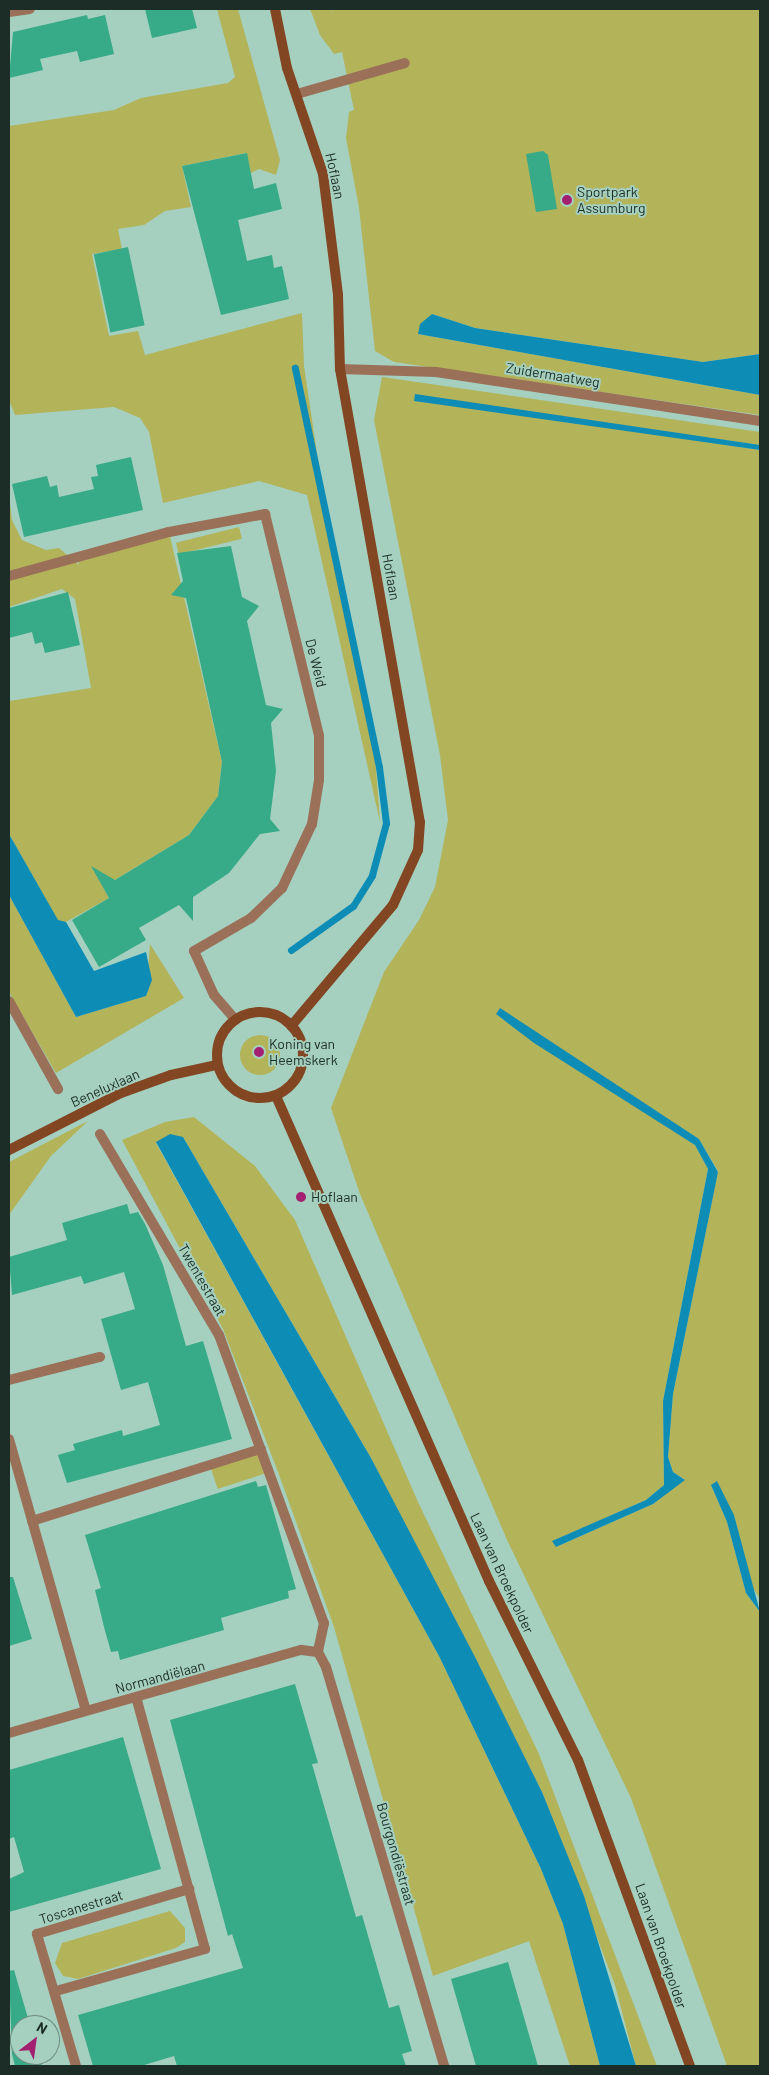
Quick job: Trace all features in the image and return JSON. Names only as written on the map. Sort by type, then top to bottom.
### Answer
[{"type":"main road","name":"Hoflaan","points":[[275,9],[287,68],[298,94],[323,174],[338,295],[340,370],[420,822],[418,850],[393,905],[291,1026]]},
{"type":"main road","points":[[256,1012],[271,1013],[291,1026],[302,1046],[303,1062],[298,1077],[276,1096],[254,1098],[240,1093],[227,1083],[217,1065],[220,1039],[236,1020],[256,1012]]},
{"type":"main road","name":"Beneluxlaan","points":[[9,1150],[121,1093],[171,1075],[217,1065]]},
{"type":"main road","name":"Laan van Broekpolder","points":[[276,1096],[477,1554],[578,1760],[690,2066]]},
{"type":"street","points":[[9,12],[30,9]]},
{"type":"street","points":[[298,94],[405,62]]},
{"type":"street","name":"Zuidermaatweg","points":[[340,370],[436,372],[760,421]]},
{"type":"street","name":"De Weid","points":[[9,576],[169,532],[266,514],[319,736],[319,780],[312,824],[282,888],[251,918],[194,951],[214,995],[236,1020]]},
{"type":"street","points":[[9,1001],[58,1089]]},
{"type":"street","name":"Twentestraat","points":[[100,1134],[219,1335],[324,1623],[318,1652]]},
{"type":"street","points":[[9,1380],[100,1356]]},
{"type":"street","points":[[9,1439],[85,1708]]},
{"type":"street","points":[[32,1521],[261,1449]]},
{"type":"street","name":"Normandiëlaan","points":[[9,1734],[85,1708],[137,1700],[301,1650],[318,1652]]},
{"type":"street","name":"Bourgondiëstraat","points":[[318,1652],[326,1667],[444,2066]]},
{"type":"street","points":[[56,1991],[205,1949],[137,1700]]},
{"type":"street","name":"Toscanestraat","points":[[76,2066],[56,1991],[37,1934],[189,1890]]},
{"type":"shaded area","points":[[217,9],[238,9],[280,160],[276,175],[259,169],[251,173],[246,153],[182,166],[191,207],[165,211],[144,225],[118,229],[122,249],[92,254],[109,336],[138,331],[145,355],[302,313],[304,366],[321,480],[375,756],[380,822],[307,495],[259,481],[163,503],[149,432],[140,418],[114,407],[15,415],[9,400],[9,126],[114,110],[141,98],[228,83],[235,77]]},
{"type":"shaded area","name":"Sportpark Assumburg","points":[[310,9],[332,9],[333,13],[333,9],[760,9],[760,354],[703,362],[475,328],[432,314],[418,334],[760,395],[760,415],[394,362],[375,351],[359,208],[346,138],[349,112],[354,110],[342,52],[334,54],[320,35]]},
{"type":"shaded area","points":[[382,377],[760,432],[760,445],[412,397],[760,450],[760,1599],[750,1583],[734,1515],[711,1485],[727,1522],[746,1593],[760,1612],[760,2066],[727,2066],[631,1798],[507,1540],[360,1194],[331,1108],[384,972],[419,920],[435,887],[448,820],[440,755],[374,420]],"holes":[[[498,1010],[699,1139],[718,1171],[673,1394],[668,1457],[673,1472],[684,1479],[653,1504],[556,1547],[553,1541],[646,1500],[664,1485],[663,1401],[708,1169],[695,1145],[501,1018]]]},
{"type":"shaded area","points":[[9,496],[12,520],[22,540],[46,550],[59,548],[79,565],[77,556],[169,532],[222,762],[218,796],[189,835],[103,887],[109,898],[66,922],[58,921],[9,834],[9,701],[91,688],[75,599],[62,589],[9,607]]},
{"type":"shaded area","points":[[239,527],[242,539],[179,554],[176,543]]},
{"type":"shaded area","points":[[9,895],[76,1017],[146,996],[150,944],[184,998],[56,1073],[9,992]]},
{"type":"shaded area","points":[[260,1035],[274,1041],[280,1055],[274,1069],[260,1075],[246,1069],[240,1055],[246,1041]]},
{"type":"shaded area","points":[[194,1117],[255,1166],[295,1220],[418,1502],[539,1754],[657,2066],[636,2066],[615,1985],[542,1792],[371,1458],[183,1137],[156,1143],[439,1656],[541,1869],[563,1924],[600,2066],[570,2066],[529,1941],[433,1976],[334,1627],[278,1472],[223,1329],[122,1140],[165,1122]]},
{"type":"shaded area","points":[[88,1121],[51,1156],[9,1215],[9,1162]]},
{"type":"shaded area","points":[[260,1451],[267,1473],[218,1489],[211,1467]]},
{"type":"shaded area","points":[[170,1911],[185,1928],[185,1942],[176,1948],[78,1979],[63,1976],[55,1963],[62,1943]]},
{"type":"water","points":[[432,314],[475,328],[703,362],[760,354],[760,395],[418,334],[420,324]]},
{"type":"water","points":[[415,394],[760,445],[760,450],[414,401]]},
{"type":"water","points":[[9,834],[58,920],[66,922],[94,971],[146,952],[152,980],[146,996],[76,1017],[9,895]]},
{"type":"water","points":[[500,1008],[699,1139],[718,1172],[673,1394],[668,1457],[673,1472],[685,1480],[653,1504],[556,1547],[552,1541],[646,1500],[664,1485],[663,1401],[708,1169],[695,1145],[534,1043],[496,1014]]},
{"type":"water","points":[[170,1134],[183,1137],[371,1458],[474,1655],[542,1792],[584,1896],[636,2066],[600,2066],[563,1924],[541,1869],[439,1656],[156,1142]]},
{"type":"water","points":[[717,1481],[734,1515],[760,1612],[746,1593],[727,1522],[711,1485]]},
{"type":"building","points":[[145,9],[192,9],[197,28],[152,38]]},
{"type":"building","points":[[87,15],[88,19],[105,15],[114,54],[80,62],[77,51],[40,59],[43,70],[9,78],[13,32]]},
{"type":"building","points":[[543,151],[548,155],[557,209],[536,212],[526,154]]},
{"type":"building","points":[[247,153],[254,189],[276,183],[282,209],[238,220],[247,261],[272,255],[274,268],[282,266],[289,299],[221,315],[182,166]]},
{"type":"building","points":[[128,247],[145,325],[110,333],[94,254]]},
{"type":"building","points":[[131,457],[143,510],[24,537],[12,484],[47,476],[50,487],[57,485],[59,497],[94,489],[91,477],[98,476],[96,465]]},
{"type":"building","points":[[231,546],[242,597],[259,606],[247,621],[266,705],[283,709],[271,723],[276,771],[270,819],[280,831],[260,834],[229,873],[193,897],[193,921],[179,905],[139,928],[146,940],[99,967],[72,920],[109,898],[91,866],[115,880],[189,835],[218,796],[222,762],[186,598],[171,595],[183,581],[177,553]]},
{"type":"building","points":[[68,592],[80,645],[45,653],[42,642],[35,644],[32,632],[9,638],[9,608]]},
{"type":"building","points":[[127,1204],[130,1214],[138,1212],[163,1265],[186,1346],[203,1341],[232,1439],[67,1483],[58,1455],[75,1450],[73,1444],[122,1430],[123,1436],[160,1425],[148,1382],[121,1390],[101,1319],[135,1309],[124,1272],[84,1284],[81,1276],[12,1295],[9,1257],[67,1240],[62,1223]]},
{"type":"building","points":[[256,1481],[258,1487],[266,1485],[296,1589],[288,1591],[289,1598],[221,1618],[224,1630],[120,1660],[118,1651],[111,1652],[104,1627],[95,1590],[101,1588],[85,1535]]},
{"type":"building","points":[[9,1577],[13,1577],[32,1639],[9,1646]]},
{"type":"building","points":[[295,1684],[318,1763],[312,1764],[356,1917],[362,1915],[389,2008],[399,2005],[412,2051],[402,2054],[406,2066],[177,2066],[174,2056],[141,2066],[93,2066],[78,2015],[243,1968],[232,1934],[228,1936],[170,1720]]},
{"type":"building","points":[[123,1737],[161,1869],[9,1912],[9,1879],[24,1872],[14,1837],[9,1839],[9,1770]]},
{"type":"building","points":[[508,1962],[538,2066],[476,2066],[451,1979]]},
{"type":"building","points":[[14,1970],[27,2015],[11,2015],[9,1971]]},
{"type":"building","points":[[15,2065],[42,2066],[15,2066]]},
{"type":"waterway","points":[[291,950],[353,906],[372,875],[386,823],[379,767],[295,368]]},
{"type":"place","name":"Sportpark Assumburg","points":[[567,200]]},
{"type":"place","name":"Koning van Heemskerk","points":[[259,1052]]},
{"type":"place","name":"Hoflaan","points":[[301,1197]]}]
